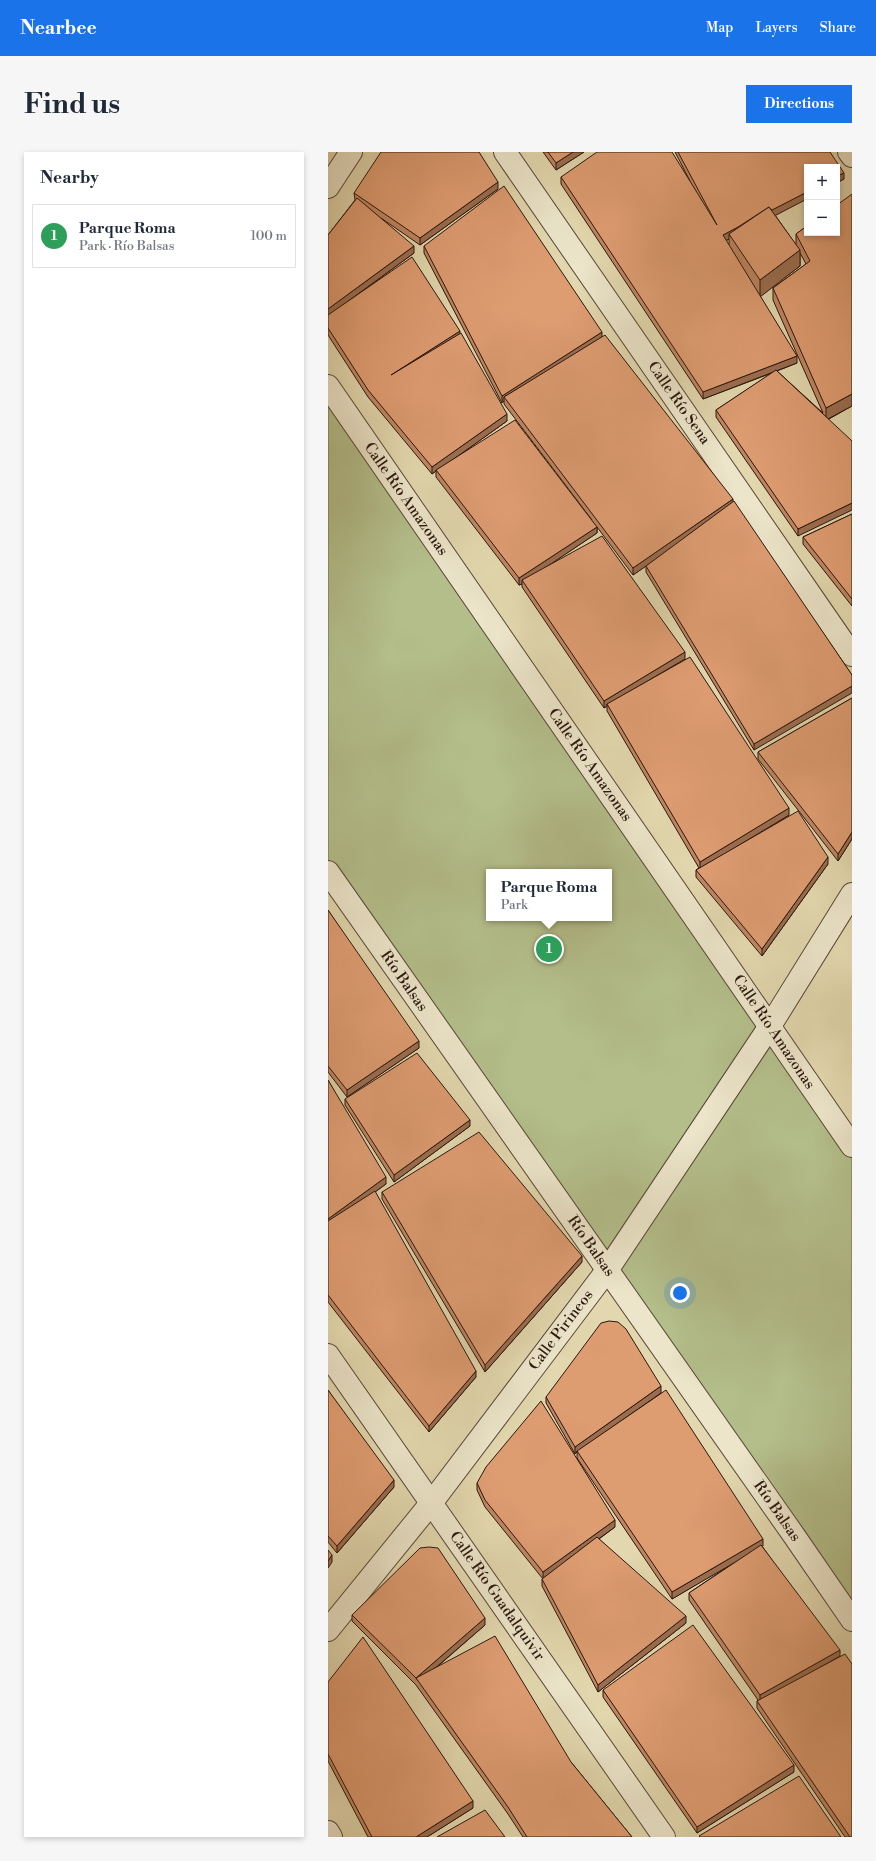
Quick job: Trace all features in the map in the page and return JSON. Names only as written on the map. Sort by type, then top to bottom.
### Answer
[{"type":"street","points":[[328,187],[351,152]]},
{"type":"street","name":"Calle Río Sena","points":[[505,152],[852,655]]},
{"type":"street","points":[[849,152],[852,156]]},
{"type":"street","name":"Calle Río Amazonas","points":[[328,386],[852,1146]]},
{"type":"street","name":"Río Balsas","points":[[328,872],[608,1269],[852,1620]]},
{"type":"street","name":"Calle Pirineos","points":[[328,1630],[432,1502],[608,1269],[770,1026],[852,894]]},
{"type":"street","name":"Calle Río Guadalquivir","points":[[328,1355],[432,1502],[664,1837]]},
{"type":"street","points":[[328,1832],[331,1837]]},
{"type":"green space","points":[[328,390],[852,1147],[852,1623],[328,872]]},
{"type":"building","points":[[381,152],[479,152],[498,182],[420,238],[354,193]]},
{"type":"building","points":[[548,152],[573,152],[556,163]]},
{"type":"building","points":[[597,152],[672,152],[717,225],[678,152],[830,152],[838,164],[804,164],[804,194],[772,210],[769,207],[723,235],[797,356],[703,392],[561,177]]},
{"type":"building","points":[[840,167],[844,173],[840,175]]},
{"type":"building","points":[[504,186],[602,332],[502,396],[424,246]]},
{"type":"building","points":[[852,194],[852,394],[826,408],[773,288],[810,261],[796,234],[804,228],[804,236],[840,236],[840,203]]},
{"type":"building","points":[[357,198],[414,246],[328,309],[328,235]]},
{"type":"building","points":[[769,207],[800,250],[760,280],[729,234]]},
{"type":"building","points":[[412,257],[460,331],[391,375],[461,333],[507,414],[432,467],[368,390],[328,328],[328,315]]},
{"type":"building","points":[[605,335],[733,499],[633,568],[504,397]]},
{"type":"building","points":[[776,370],[852,441],[852,503],[798,529],[716,410]]},
{"type":"building","points":[[515,420],[597,527],[519,578],[436,470]]},
{"type":"building","points":[[734,501],[852,675],[852,686],[754,744],[646,566]]},
{"type":"building","points":[[852,514],[852,599],[803,537]]},
{"type":"building","points":[[602,536],[685,652],[604,701],[522,580]]},
{"type":"building","points":[[690,657],[789,808],[700,862],[607,704]]},
{"type":"building","points":[[852,698],[852,832],[838,854],[758,752]]},
{"type":"building","points":[[798,811],[828,857],[762,949],[696,870]]},
{"type":"building","points":[[328,910],[419,1041],[347,1090],[328,1066]]},
{"type":"building","points":[[417,1053],[470,1120],[394,1175],[345,1099]]},
{"type":"building","points":[[328,1080],[386,1177],[328,1219]]},
{"type":"building","points":[[479,1132],[582,1256],[485,1365],[382,1192]]},
{"type":"building","points":[[375,1191],[476,1371],[429,1426],[328,1295],[328,1221]]},
{"type":"building","points":[[609,1321],[618,1322],[626,1329],[661,1386],[575,1447],[546,1397],[601,1323]]},
{"type":"building","points":[[328,1390],[394,1480],[337,1546],[328,1536]]},
{"type":"building","points":[[666,1390],[763,1539],[672,1592],[577,1451]]},
{"type":"building","points":[[541,1401],[615,1520],[543,1572],[485,1500],[477,1483],[486,1467]]},
{"type":"building","points":[[597,1537],[686,1616],[598,1685],[542,1579]]},
{"type":"building","points":[[761,1545],[840,1650],[760,1695],[689,1593]]},
{"type":"building","points":[[420,1548],[438,1548],[485,1618],[416,1678],[352,1615]]},
{"type":"building","points":[[328,1550],[332,1555],[328,1561]]},
{"type":"building","points":[[693,1625],[794,1765],[697,1827],[603,1690]]},
{"type":"building","points":[[495,1636],[571,1762],[632,1837],[527,1837],[508,1807],[416,1678]]},
{"type":"building","points":[[363,1637],[473,1801],[416,1837],[372,1837],[328,1754],[328,1682]]},
{"type":"building","points":[[845,1654],[852,1664],[852,1837],[850,1837],[757,1701]]},
{"type":"building","points":[[799,1776],[841,1837],[699,1836]]},
{"type":"building","points":[[485,1810],[505,1837],[437,1837]]},
{"type":"place","name":"Parque Roma","points":[[549,949]]}]
